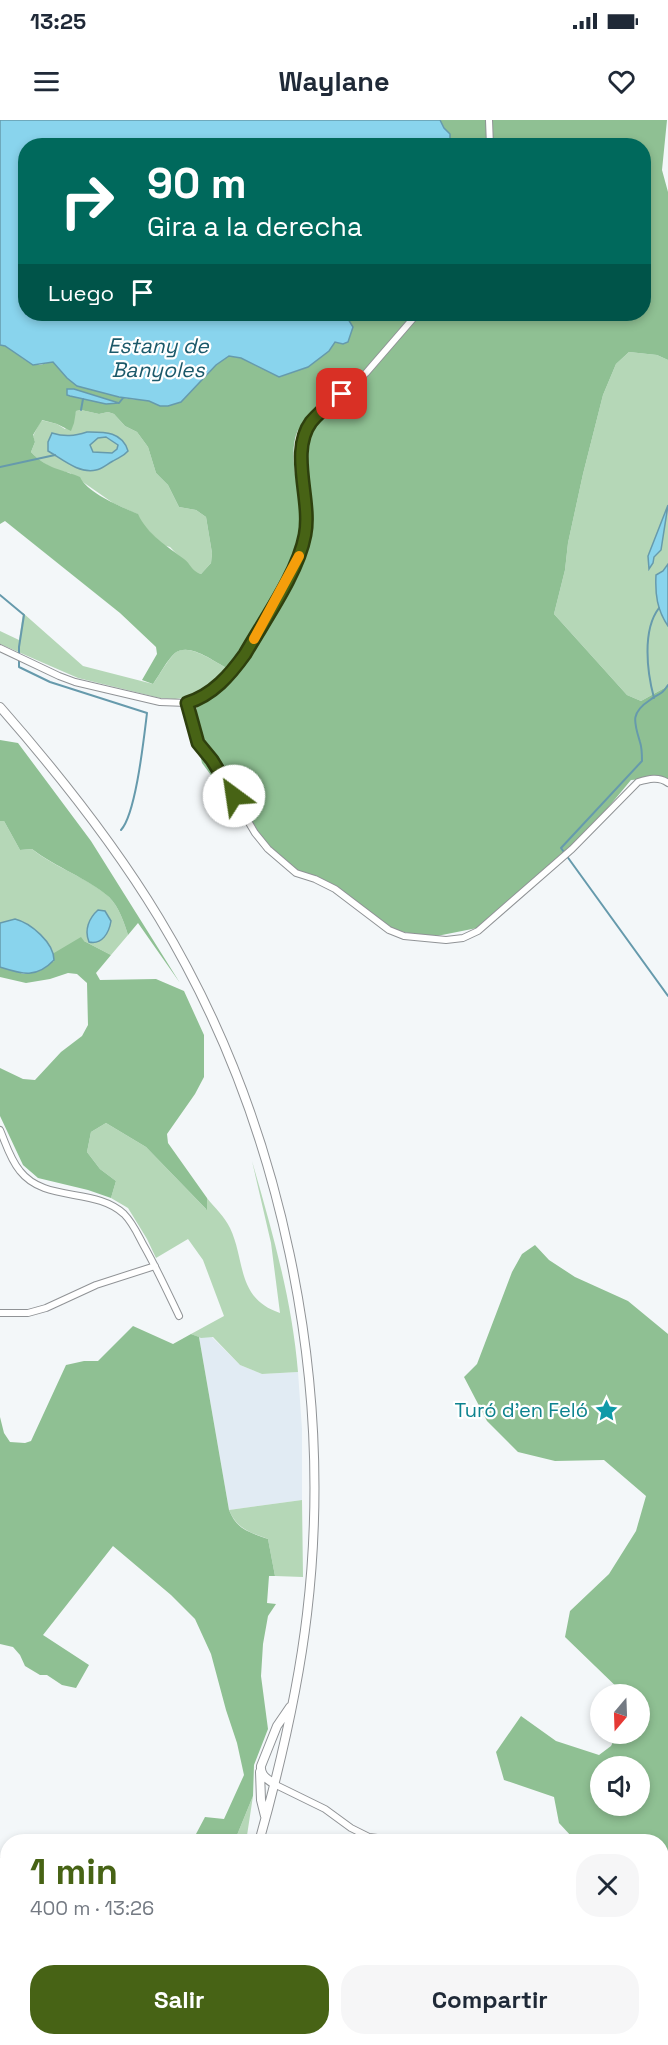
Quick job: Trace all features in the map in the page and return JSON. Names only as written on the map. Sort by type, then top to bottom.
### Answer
[{"type":"main road","points":[[0,707],[88,814],[159,918],[204,1002],[246,1103],[270,1177],[288,1248],[302,1321],[308,1372],[314,1456],[314,1523],[303,1651],[294,1702],[261,1834]]},
{"type":"main road","points":[[266,1819],[261,1800],[260,1771],[277,1726],[294,1702]]},
{"type":"main road","points":[[260,1771],[274,1784]]},
{"type":"street","points":[[489,120],[490,138]]},
{"type":"street","points":[[0,648],[75,682],[160,702],[187,703],[212,691],[245,654],[297,563],[305,535],[307,503],[302,446],[310,424],[319,413],[366,373],[411,321]]},
{"type":"street","points":[[187,703],[198,743],[212,760],[255,833],[268,849],[296,873],[335,889],[389,930],[404,936],[446,940],[463,938],[478,931],[572,849],[638,782],[663,779],[668,783]]},
{"type":"street","points":[[0,1130],[12,1161],[32,1183],[48,1189],[95,1198],[114,1206],[126,1215],[155,1266],[179,1317]]},
{"type":"street","points":[[0,1313],[28,1313],[46,1308],[96,1285],[155,1266]]},
{"type":"street","points":[[274,1784],[325,1809],[363,1834]]},
{"type":"shaded area","points":[[199,1337],[212,1337],[240,1365],[262,1374],[298,1372],[302,1429],[302,1500],[229,1510]]},
{"type":"green space","points":[[440,120],[667,120],[662,170],[668,192],[668,360],[657,355],[629,352],[616,364],[603,395],[583,474],[568,543],[565,570],[554,614],[627,695],[641,701],[668,686],[668,783],[655,778],[631,780],[596,822],[571,847],[477,928],[437,936],[395,930],[355,908],[322,884],[289,868],[260,842],[202,763],[200,755],[205,748],[197,727],[197,705],[223,686],[253,650],[304,553],[310,507],[308,475],[298,430],[295,440],[294,464],[300,525],[291,558],[271,599],[227,668],[194,651],[181,650],[169,659],[153,684],[142,680],[157,654],[156,647],[120,613],[5,521],[0,524],[0,345],[34,364],[40,365],[53,361],[67,378],[108,394],[129,399],[181,402],[216,365],[229,356],[241,358],[279,377],[308,367],[334,342],[343,344],[348,321],[651,321],[651,138],[449,138],[450,134]],"holes":[[[76,411],[99,414],[108,412],[114,414],[125,426],[137,432],[148,447],[156,473],[168,485],[179,507],[196,510],[206,517],[212,553],[211,563],[201,574],[152,534],[138,514],[106,499],[90,489],[80,477],[49,465],[31,452],[35,442],[33,435],[42,420],[71,431]]]},
{"type":"green space","points":[[629,352],[657,355],[668,360],[668,686],[641,701],[627,695],[554,614],[565,570],[568,543],[583,474],[603,395],[616,364]]},
{"type":"green space","points":[[76,411],[99,414],[108,412],[114,414],[125,426],[137,432],[148,447],[156,473],[168,485],[179,507],[196,510],[206,517],[212,553],[211,563],[201,574],[194,572],[170,547],[163,545],[142,524],[137,514],[113,503],[70,473],[53,469],[31,452],[35,442],[33,436],[41,420],[57,424],[65,429],[73,420]]},
{"type":"green space","points":[[23,613],[83,666],[153,684],[175,653],[187,650],[201,654],[227,668],[216,680],[190,697],[175,699],[160,698],[78,678],[0,644],[0,631],[19,640]]},
{"type":"green space","points":[[0,740],[18,743],[91,841],[180,983],[138,923],[128,935],[118,910],[109,897],[92,884],[32,849],[20,850],[4,821],[0,821]]},
{"type":"green space","points":[[0,821],[4,821],[20,850],[32,849],[92,884],[113,901],[128,935],[111,955],[84,941],[54,960],[0,967]]},
{"type":"green space","points":[[81,937],[84,941],[111,955],[96,973],[100,980],[156,979],[184,991],[204,1035],[204,1077],[167,1134],[168,1143],[207,1198],[207,1210],[146,1147],[106,1123],[91,1132],[87,1152],[100,1169],[116,1181],[111,1198],[38,1178],[23,1165],[0,1116],[0,1068],[23,1079],[35,1080],[61,1052],[82,1036],[88,1025],[87,983],[77,974],[68,973],[26,983],[0,977],[0,967],[24,974],[54,961],[54,953]]},
{"type":"green space","points":[[106,1123],[146,1147],[206,1209],[207,1198],[230,1228],[249,1288],[256,1298],[280,1313],[271,1243],[252,1161],[286,1292],[298,1372],[262,1374],[240,1365],[213,1337],[201,1338],[191,1334],[224,1316],[203,1260],[188,1239],[156,1258],[128,1208],[111,1198],[116,1181],[100,1169],[87,1152],[91,1132]]},
{"type":"green space","points":[[535,1245],[549,1260],[575,1277],[628,1301],[668,1334],[668,1834],[569,1834],[559,1823],[554,1797],[504,1780],[496,1752],[521,1716],[556,1741],[599,1755],[612,1744],[650,1744],[650,1684],[614,1684],[565,1637],[570,1611],[609,1574],[636,1531],[646,1496],[604,1460],[555,1461],[518,1452],[487,1421],[464,1377],[477,1364],[512,1272],[522,1254]]},
{"type":"green space","points":[[133,1326],[173,1344],[191,1334],[199,1337],[229,1510],[240,1526],[268,1539],[275,1576],[269,1576],[267,1603],[276,1604],[268,1616],[263,1644],[261,1676],[268,1729],[254,1765],[253,1796],[237,1834],[196,1834],[205,1817],[224,1819],[244,1775],[211,1654],[195,1619],[171,1595],[113,1546],[43,1635],[89,1665],[76,1688],[62,1685],[47,1675],[40,1675],[25,1666],[13,1647],[0,1644],[0,1417],[4,1433],[10,1442],[31,1441],[66,1365],[98,1361]]},
{"type":"green space","points":[[302,1500],[303,1577],[275,1576],[268,1539],[240,1526],[229,1510]]},
{"type":"green space","points":[[253,1796],[247,1834],[237,1834]]},
{"type":"water","name":"Estany de Banyoles","points":[[0,120],[440,120],[450,134],[450,138],[18,138],[18,321],[349,321],[353,327],[348,342],[343,344],[335,342],[329,351],[308,367],[279,377],[241,358],[229,356],[216,365],[181,402],[168,406],[77,386],[53,362],[33,365],[0,345]]},
{"type":"water","points":[[67,389],[74,389],[119,403],[106,404],[70,396],[67,395]]},
{"type":"water","points":[[87,432],[117,436],[128,451],[100,469],[90,471],[71,465],[48,451],[48,442],[52,433],[74,435]],"holes":[[[106,437],[118,445],[112,453],[93,452],[90,445],[98,438]]]},
{"type":"water","points":[[668,505],[661,550],[654,557],[649,569],[648,556]]},
{"type":"water","points":[[668,564],[668,626],[659,608],[656,595],[656,575]]},
{"type":"water","points":[[98,910],[105,911],[111,921],[110,925],[107,934],[101,940],[89,942],[88,924]]},
{"type":"water","points":[[15,919],[34,929],[50,947],[54,960],[41,970],[22,973],[0,967],[0,923]]},
{"type":"waterway","points":[[119,403],[123,398]]},
{"type":"waterway","points":[[81,410],[83,399]]},
{"type":"waterway","points":[[0,467],[55,455]]},
{"type":"waterway","points":[[0,595],[24,615],[19,647],[19,667],[50,682],[147,713],[135,792],[121,830]]},
{"type":"waterway","points":[[654,698],[649,676],[648,639],[659,608]]},
{"type":"waterway","points":[[668,685],[662,693],[639,709],[636,714],[635,723],[642,761],[561,848],[668,996]]},
{"type":"slow traffic","points":[[254,639],[299,556]]},
{"type":"place","name":"Turó d'en Feló","points":[[606,1410]]},
{"type":"route","points":[[234,796],[212,760],[198,743],[187,703],[207,694],[235,667],[245,654],[297,563],[305,535],[306,520],[307,503],[302,462],[305,433],[319,413],[342,394]]}]
